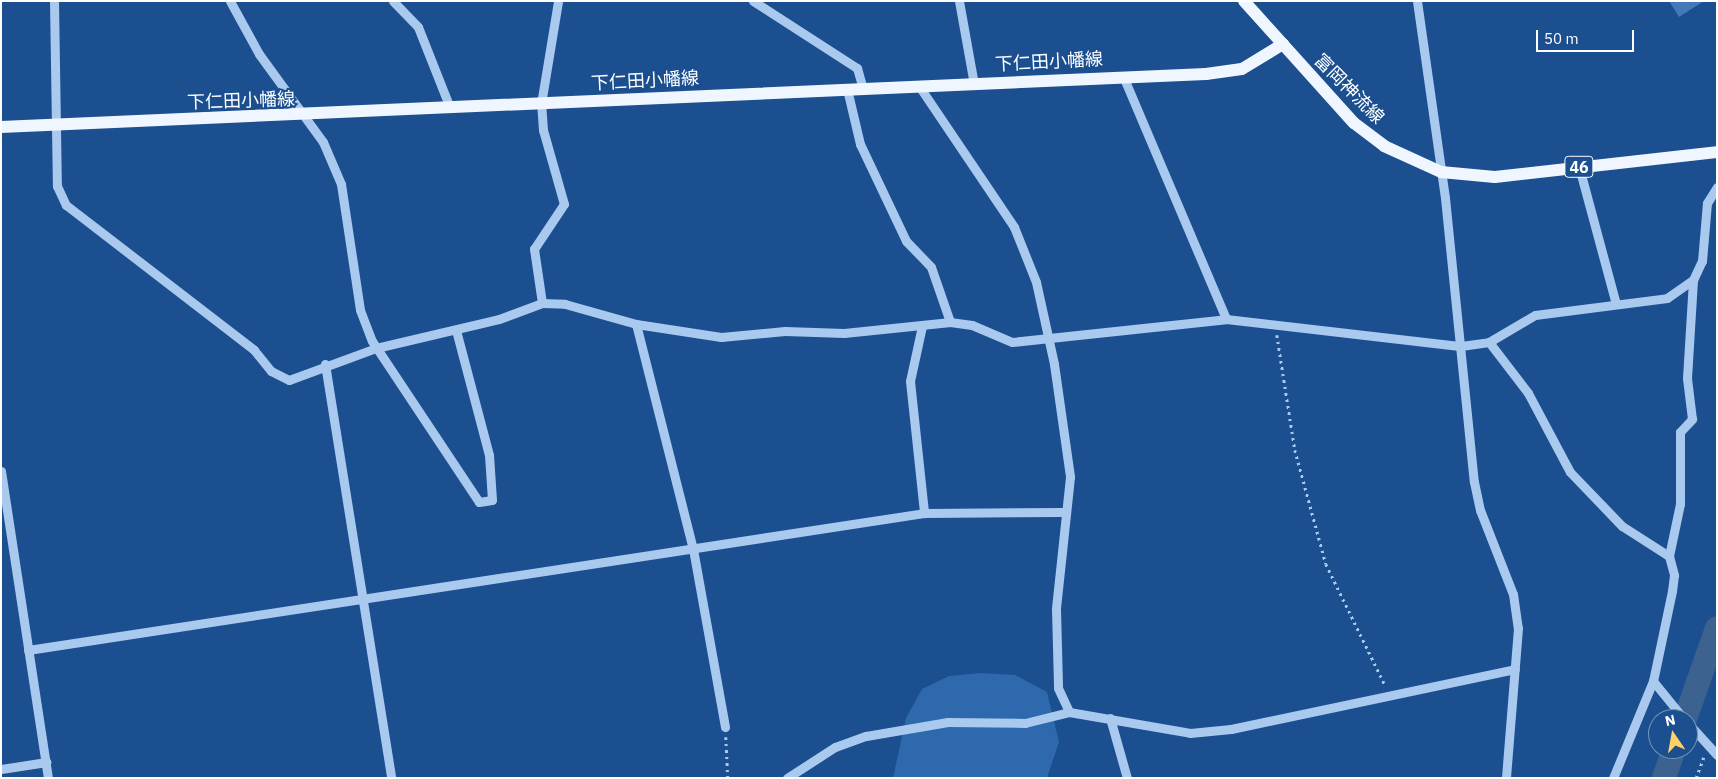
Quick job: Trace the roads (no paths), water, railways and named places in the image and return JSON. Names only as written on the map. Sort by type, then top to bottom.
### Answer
[{"type":"main road","name":"富岡神流線","points":[[1244,1],[1368,135],[1442,172],[1495,177],[1717,152]]},
{"type":"main road","name":"下仁田小幡線","points":[[1,127],[302,116],[1231,72],[1254,64],[1282,44]]},
{"type":"street","points":[[54,1],[58,124],[57,186],[66,205],[254,350],[271,371],[289,380],[325,364],[376,348],[456,330],[542,303],[565,304],[636,324],[721,336],[922,326],[950,322],[972,325],[1012,342],[1048,336],[1226,319],[1275,321],[1461,346],[1489,342],[1535,315],[1667,298],[1693,280]]},
{"type":"street","points":[[230,1],[302,116],[323,142],[341,184],[360,310],[376,348],[479,502],[492,500],[489,455],[456,330]]},
{"type":"street","points":[[393,1],[418,27],[450,108]]},
{"type":"street","points":[[542,303],[534,249],[564,204],[543,130],[541,104],[558,1]]},
{"type":"street","points":[[754,1],[857,68],[863,89]]},
{"type":"street","points":[[959,1],[974,84]]},
{"type":"street","points":[[1417,1],[1442,172],[1476,492],[1513,594],[1518,628],[1506,778]]},
{"type":"street","points":[[1123,76],[1226,319]]},
{"type":"street","points":[[919,86],[1014,226],[1026,250],[1048,336],[1070,478],[1063,512],[1056,609],[1058,688],[1069,712]]},
{"type":"street","points":[[847,90],[860,144],[906,241],[931,267],[950,322]]},
{"type":"street","points":[[1579,167],[1616,304]]},
{"type":"street","points":[[1613,778],[1653,681],[1672,591],[1674,575],[1669,556],[1680,504],[1680,432],[1692,418],[1687,378],[1693,280],[1702,261],[1707,204],[1717,187]]},
{"type":"street","points":[[636,324],[693,549],[725,727]]},
{"type":"street","points":[[922,326],[910,381],[924,512]]},
{"type":"street","points":[[1489,342],[1528,393],[1570,472],[1622,526],[1669,556]]},
{"type":"street","points":[[325,364],[391,778]]},
{"type":"street","points":[[1,471],[48,778]]},
{"type":"street","points":[[28,650],[924,512],[1063,512]]},
{"type":"street","points":[[787,778],[835,747],[866,736],[948,722],[1025,723],[1069,712],[1198,732],[1389,696],[1515,669]]},
{"type":"street","points":[[1653,681],[1658,692],[1674,709]]},
{"type":"street","points":[[1110,718],[1127,778]]},
{"type":"street","points":[[1698,734],[1712,749]]},
{"type":"street","points":[[1,769],[46,762]]},
{"type":"waterway","points":[[1689,709],[1717,628]]},
{"type":"waterway","points":[[1664,778],[1671,759]]}]
